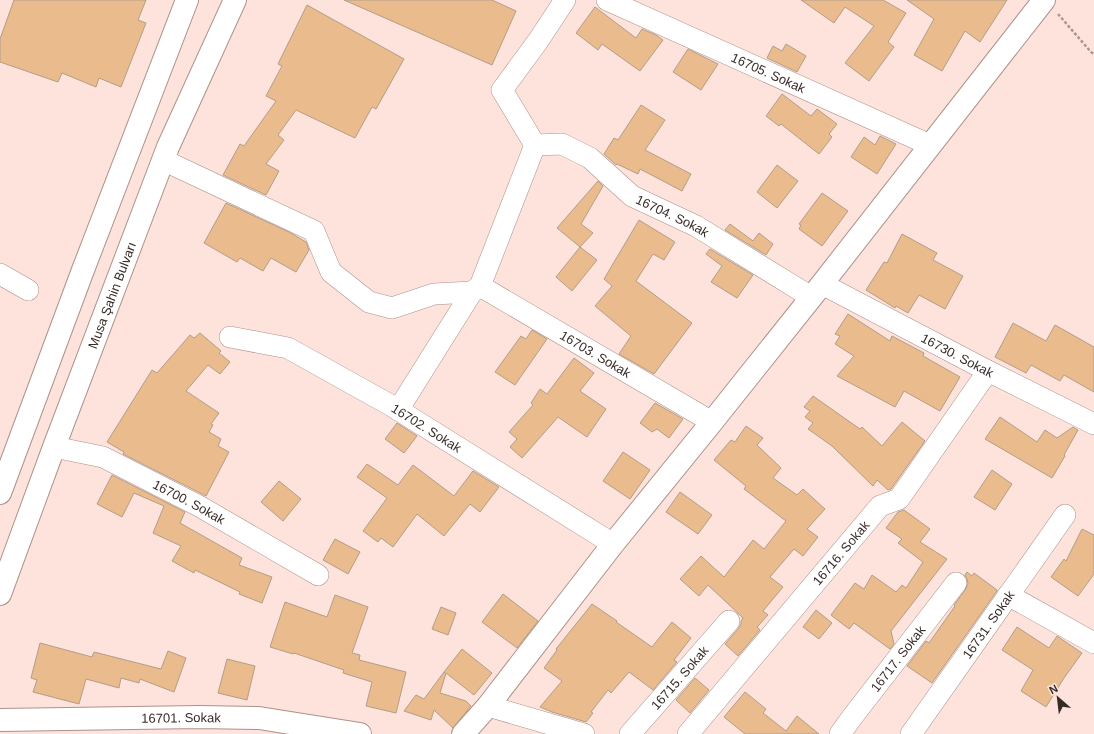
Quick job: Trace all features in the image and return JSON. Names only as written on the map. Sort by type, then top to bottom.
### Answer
[{"type":"main road","points":[[0,493],[83,270],[187,0]]},
{"type":"main road","name":"Musa Şahin Bulvarı","points":[[0,594],[168,147],[235,0]]},
{"type":"main road","points":[[463,734],[488,706],[613,544],[712,422],[930,145],[1050,6]]},
{"type":"main road","name":"16701. Sokak","points":[[0,720],[199,717],[259,718],[360,734]]},
{"type":"street","points":[[398,410],[476,289],[535,145],[502,90],[538,41],[565,0]]},
{"type":"street","name":"16705. Sokak","points":[[607,0],[930,145]]},
{"type":"street","name":"16704. Sokak","points":[[535,145],[562,144],[590,158],[632,196],[696,226],[816,290]]},
{"type":"street","points":[[163,160],[314,231],[331,272],[369,302],[392,308],[434,294],[476,289]]},
{"type":"street","points":[[0,274],[28,290]]},
{"type":"street","name":"16703. Sokak","points":[[476,289],[712,422]]},
{"type":"street","name":"16730. Sokak","points":[[816,290],[988,371],[1094,424]]},
{"type":"street","name":"16702. Sokak","points":[[230,337],[288,348],[398,410],[613,544]]},
{"type":"street","name":"16716. Sokak","points":[[688,734],[880,506],[899,499],[988,371]]},
{"type":"street","name":"16700. Sokak","points":[[54,447],[103,457],[200,506],[318,576]]},
{"type":"street","name":"16731. Sokak","points":[[911,734],[1065,515]]},
{"type":"street","name":"16717. Sokak","points":[[840,734],[956,583]]},
{"type":"street","points":[[1008,595],[1094,642]]},
{"type":"street","name":"16715. Sokak","points":[[630,734],[728,621]]},
{"type":"street","points":[[488,706],[584,734]]},
{"type":"path","points":[[1050,6],[1094,54]]},
{"type":"building","points":[[14,0],[146,0],[138,20],[146,23],[121,87],[99,78],[96,87],[62,73],[58,82],[0,62],[0,39]]},
{"type":"building","points":[[344,0],[492,0],[516,11],[492,65]]},
{"type":"building","points":[[801,0],[883,0],[906,13],[888,42],[894,47],[869,81],[845,63],[874,26],[845,7],[834,23]]},
{"type":"building","points":[[907,0],[1007,0],[980,42],[965,31],[942,71],[914,55],[934,19]]},
{"type":"building","points":[[307,5],[404,59],[376,109],[372,107],[355,138],[296,110],[278,135],[284,140],[266,164],[279,171],[266,195],[223,175],[240,144],[244,146],[276,101],[266,96],[282,66],[278,64]]},
{"type":"building","points":[[595,7],[636,38],[642,29],[663,40],[640,71],[602,44],[598,50],[576,33]]},
{"type":"building","points":[[786,44],[806,56],[797,72],[767,58],[773,46],[782,51]]},
{"type":"building","points":[[688,49],[718,64],[701,90],[673,72]]},
{"type":"building","points":[[782,94],[811,116],[817,109],[837,124],[829,134],[832,137],[819,154],[781,124],[779,126],[766,116]]},
{"type":"building","points":[[641,105],[665,120],[645,150],[691,174],[682,191],[640,169],[638,174],[617,164],[616,165],[604,154],[614,138],[618,140]]},
{"type":"building","points":[[880,136],[896,144],[877,174],[851,157],[864,137],[875,145]]},
{"type":"building","points":[[777,165],[798,181],[777,208],[757,192]]},
{"type":"building","points":[[598,181],[603,186],[581,224],[593,233],[580,247],[557,228]]},
{"type":"building","points":[[822,193],[848,211],[822,246],[799,229],[801,225],[799,224]]},
{"type":"building","points":[[226,203],[289,232],[306,242],[309,250],[296,272],[271,258],[263,271],[240,258],[237,262],[204,243]]},
{"type":"building","points":[[639,220],[675,242],[664,260],[653,254],[636,281],[692,323],[654,374],[619,354],[631,336],[595,306],[612,286],[604,279]]},
{"type":"building","points":[[730,224],[753,241],[759,233],[773,244],[766,255],[725,230]]},
{"type":"building","points":[[902,234],[937,253],[933,260],[963,276],[945,309],[919,295],[908,313],[896,306],[895,308],[866,290],[884,262],[887,263]]},
{"type":"building","points":[[580,247],[597,260],[572,291],[556,277]]},
{"type":"building","points":[[710,249],[753,275],[737,298],[711,282],[722,266],[706,254]]},
{"type":"building","points":[[848,314],[890,341],[892,336],[924,353],[923,356],[960,377],[940,411],[904,391],[895,407],[837,376],[854,356],[835,344],[840,336],[835,334]]},
{"type":"building","points":[[1013,323],[1046,341],[1055,325],[1094,347],[1094,392],[1064,375],[1060,381],[1031,365],[1026,373],[995,357]]},
{"type":"building","points":[[532,330],[547,339],[515,385],[495,372],[521,336],[526,339]]},
{"type":"building","points":[[200,333],[221,351],[219,353],[230,362],[220,374],[208,365],[186,391],[219,413],[211,424],[213,425],[209,432],[221,439],[218,446],[229,452],[206,496],[123,454],[124,452],[107,442],[152,370],[157,373],[190,335],[194,338]]},
{"type":"building","points":[[574,358],[594,373],[580,391],[606,409],[587,437],[558,417],[522,458],[510,447],[517,439],[509,432],[533,405],[531,403],[540,389],[547,394]]},
{"type":"building","points":[[813,396],[860,429],[862,427],[882,446],[902,422],[925,441],[891,489],[888,490],[877,480],[873,486],[832,446],[808,429],[813,423],[805,417],[810,411],[804,407]]},
{"type":"building","points":[[655,403],[683,419],[669,438],[657,429],[652,432],[640,423]]},
{"type":"building","points":[[1000,417],[1037,442],[1045,430],[1057,438],[1073,427],[1078,430],[1052,478],[985,439]]},
{"type":"building","points":[[397,423],[417,436],[404,453],[385,439]]},
{"type":"building","points":[[746,426],[763,438],[757,445],[781,468],[773,478],[797,495],[803,489],[825,509],[807,529],[818,537],[803,556],[794,549],[770,577],[783,587],[763,611],[768,615],[757,627],[760,630],[738,656],[725,644],[738,629],[743,618],[708,585],[699,596],[680,579],[701,556],[724,577],[753,540],[764,549],[786,521],[744,489],[746,486],[714,460],[731,440],[735,442]]},
{"type":"building","points":[[623,452],[650,470],[630,499],[603,481]]},
{"type":"building","points":[[367,464],[398,485],[413,465],[454,496],[473,471],[499,487],[480,512],[470,504],[444,536],[417,514],[393,547],[381,538],[378,542],[363,531],[387,498],[357,477]]},
{"type":"building","points":[[992,470],[1012,484],[995,510],[974,497]]},
{"type":"building","points":[[112,475],[185,512],[180,523],[242,558],[239,565],[272,577],[262,603],[239,594],[240,592],[195,570],[194,573],[172,561],[181,546],[153,533],[164,506],[134,493],[122,517],[97,504]]},
{"type":"building","points":[[279,481],[301,499],[283,521],[261,502]]},
{"type":"building","points":[[680,492],[712,515],[698,534],[666,512]]},
{"type":"building","points":[[904,510],[930,529],[920,542],[947,559],[891,631],[894,644],[890,649],[854,623],[849,629],[831,615],[855,583],[864,589],[872,575],[896,592],[902,585],[906,588],[923,562],[898,543],[902,539],[886,528],[898,512]]},
{"type":"building","points":[[1082,529],[1094,535],[1094,574],[1078,596],[1051,577],[1064,559],[1066,561]]},
{"type":"building","points":[[335,539],[360,552],[348,574],[323,560]]},
{"type":"building","points":[[967,572],[972,576],[974,573],[997,591],[932,683],[907,666],[926,641],[929,643],[955,606],[954,605],[968,584],[965,575]]},
{"type":"building","points":[[503,594],[538,621],[517,648],[482,622]]},
{"type":"building","points":[[335,595],[368,607],[352,653],[360,655],[359,660],[406,672],[396,713],[366,706],[372,682],[343,673],[344,670],[294,653],[293,654],[270,647],[285,602],[327,617]]},
{"type":"building","points":[[592,604],[652,647],[672,622],[691,638],[674,660],[677,662],[653,690],[629,672],[611,693],[608,690],[591,712],[593,713],[586,722],[540,707],[562,681],[544,668],[557,650],[556,649]]},
{"type":"building","points":[[441,607],[456,613],[448,635],[432,629]]},
{"type":"building","points":[[816,610],[832,623],[819,639],[803,627]]},
{"type":"building","points":[[1017,627],[1049,648],[1057,636],[1082,653],[1046,707],[1021,691],[1033,670],[1002,650]]},
{"type":"building","points":[[40,643],[92,657],[94,652],[161,669],[168,651],[186,658],[174,692],[140,679],[139,683],[121,678],[119,688],[86,679],[79,704],[33,692],[37,680],[31,678]]},
{"type":"building","points":[[462,649],[492,673],[474,695],[446,673],[440,693],[466,701],[471,706],[453,728],[434,710],[431,720],[404,711],[416,695],[424,699]]},
{"type":"building","points":[[227,659],[255,666],[247,700],[218,693]]},
{"type":"building","points":[[695,678],[709,690],[690,713],[676,700]]},
{"type":"building","points":[[745,692],[766,709],[763,713],[786,731],[797,716],[819,734],[745,734],[724,717]]}]
